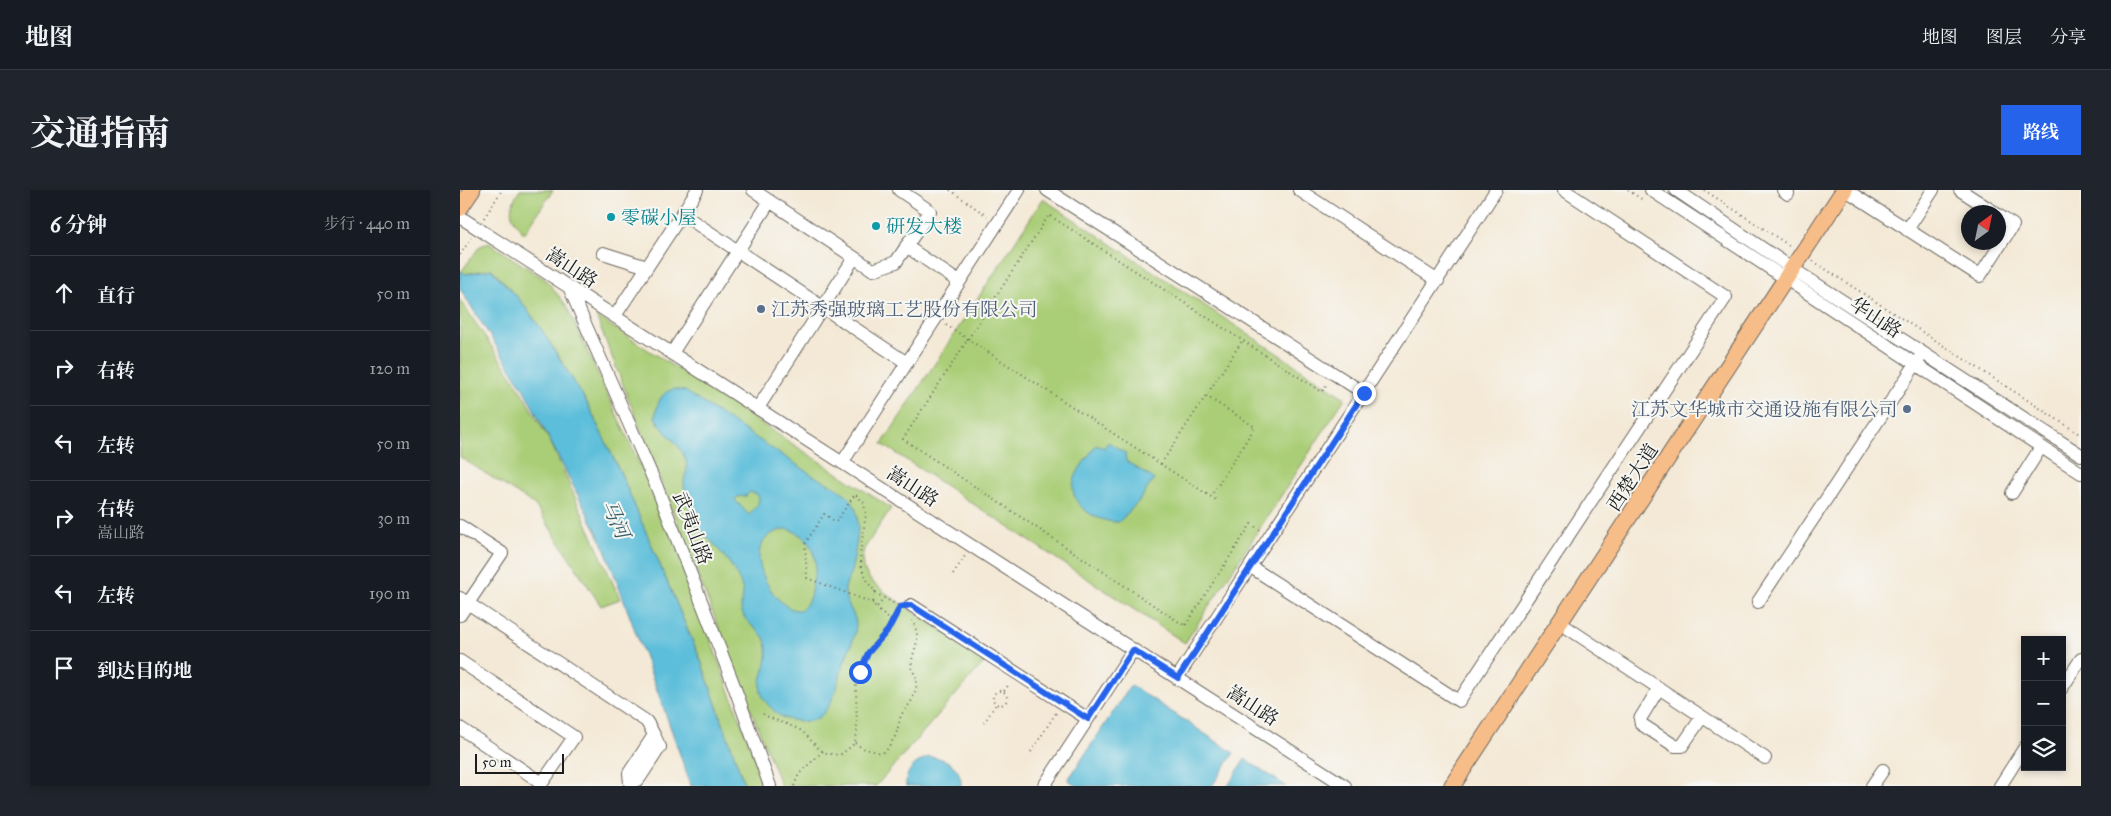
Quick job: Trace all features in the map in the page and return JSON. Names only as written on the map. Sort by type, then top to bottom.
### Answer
[{"type":"main road","points":[[460,208],[472,190]]},
{"type":"main road","name":"西楚大道","points":[[1452,786],[1845,190]]},
{"type":"street","points":[[615,316],[697,190]]},
{"type":"street","points":[[753,190],[873,270],[896,262],[930,211],[899,190]]},
{"type":"street","points":[[842,463],[1019,190]]},
{"type":"street","points":[[1047,190],[1364,393]]},
{"type":"street","points":[[1299,190],[1438,281]]},
{"type":"street","points":[[1178,678],[1496,190]]},
{"type":"street","points":[[1251,567],[1459,701],[1726,297],[1564,190]]},
{"type":"street","name":"华山路","points":[[1651,190],[1923,353],[2081,455]]},
{"type":"street","name":"华山路","points":[[1676,190],[1915,365],[2081,474]]},
{"type":"street","points":[[1845,190],[1980,276],[1997,250]]},
{"type":"street","points":[[1908,230],[1933,190]]},
{"type":"street","points":[[1960,190],[1983,205]]},
{"type":"street","points":[[672,353],[770,201]]},
{"type":"street","points":[[682,214],[907,363]]},
{"type":"street","name":"嵩山路","points":[[460,217],[1345,786]]},
{"type":"street","points":[[2006,220],[2013,225],[2006,236]]},
{"type":"street","points":[[906,246],[959,282]]},
{"type":"street","points":[[603,253],[647,267]]},
{"type":"street","points":[[758,408],[854,258]]},
{"type":"street","name":"武夷山路","points":[[569,287],[656,485],[733,683],[770,786]]},
{"type":"street","points":[[1758,602],[1923,353]]},
{"type":"street","points":[[2012,493],[2041,447]]},
{"type":"street","points":[[460,526],[502,553],[464,601],[460,615]]},
{"type":"street","points":[[464,601],[641,717],[650,726],[660,747],[639,779],[629,784],[629,773],[654,735]]},
{"type":"street","points":[[906,609],[1063,702],[1088,719]]},
{"type":"street","points":[[1560,622],[1765,758]]},
{"type":"street","points":[[1044,786],[1133,650]]},
{"type":"street","points":[[2066,682],[2081,659]]},
{"type":"street","points":[[460,661],[574,737],[541,785],[460,728]]},
{"type":"street","points":[[1659,688],[1640,719],[1641,724],[1675,746],[1682,746],[1702,717]]},
{"type":"street","points":[[2000,786],[2021,754]]},
{"type":"street","points":[[1872,786],[1883,770]]},
{"type":"path","points":[[950,190],[997,223]]},
{"type":"path","points":[[1704,190],[2081,435]]},
{"type":"path","points":[[1270,537],[1250,524],[1185,626],[903,439],[1049,215],[1322,392],[1334,374]]},
{"type":"path","points":[[936,318],[1216,500]]},
{"type":"path","points":[[1161,464],[1242,341]]},
{"type":"path","points":[[1206,396],[1255,428],[1211,496]]},
{"type":"path","points":[[855,743],[872,752],[881,753],[886,751],[896,736],[901,715],[911,702],[916,689],[917,680],[911,667],[917,648],[918,634],[906,609],[884,599],[868,584],[860,563],[866,514],[864,503],[855,494],[836,522],[824,514],[805,544],[807,578],[873,602]]},
{"type":"path","points":[[954,574],[971,546]]},
{"type":"path","points":[[874,591],[873,602],[876,608],[891,621]]},
{"type":"path","points":[[876,608],[884,599]]},
{"type":"path","points":[[762,714],[797,728],[816,747],[823,751],[837,755],[842,754],[855,743],[857,733],[856,686],[868,653],[888,630],[891,621],[906,609]]},
{"type":"path","points":[[984,723],[996,704],[994,696],[997,692],[1003,692],[1007,698],[1006,702],[1002,705],[996,704]]},
{"type":"path","points":[[1032,752],[1063,702]]},
{"type":"path","points":[[794,786],[798,774],[823,751]]},
{"type":"green space","points":[[520,190],[553,190],[524,234],[511,213],[513,203]]},
{"type":"green space","points":[[1043,199],[1345,398],[1185,643],[882,444]]},
{"type":"green space","points":[[489,243],[546,280],[566,305],[667,523],[765,786],[745,786],[701,661],[622,476],[586,401],[540,327],[520,300],[492,269],[465,274],[461,272],[480,246]]},
{"type":"green space","points":[[460,300],[515,381],[551,443],[620,599],[601,606],[535,505],[460,457]]},
{"type":"green space","points":[[596,316],[891,508],[864,549],[862,558],[863,568],[871,581],[891,597],[986,660],[876,786],[781,786]]},
{"type":"water","name":"马河","points":[[491,269],[520,300],[540,327],[586,401],[622,476],[701,661],[745,786],[691,786],[603,544],[523,388],[460,289],[460,271],[466,274]]},
{"type":"water","points":[[674,389],[685,391],[814,476],[839,490],[852,501],[857,516],[857,543],[845,594],[855,620],[856,629],[831,702],[826,711],[818,718],[809,721],[797,721],[785,718],[768,704],[762,695],[760,686],[767,651],[765,640],[743,614],[741,607],[743,591],[733,568],[694,518],[685,492],[684,480],[687,467],[685,460],[678,446],[655,417],[660,399]],"holes":[[[750,492],[757,494],[759,498],[758,504],[749,515],[735,500],[737,497],[746,496]],[[787,529],[801,536],[811,546],[815,560],[812,588],[808,602],[803,608],[794,610],[783,604],[773,592],[764,578],[760,562],[761,547],[769,536]]]},
{"type":"water","points":[[1108,442],[1125,453],[1126,461],[1154,479],[1139,501],[1119,522],[1103,520],[1086,511],[1075,498],[1073,490],[1078,472],[1096,445],[1104,448]]},
{"type":"water","points":[[1131,685],[1234,753],[1212,786],[1077,786],[1068,780]]},
{"type":"water","points":[[929,757],[935,757],[952,764],[959,773],[961,786],[906,786],[907,776],[912,768]]},
{"type":"water","points":[[1245,759],[1286,786],[1228,786]]},
{"type":"place","name":"零碳小屋","points":[[611,217]]},
{"type":"place","name":"研发大楼","points":[[876,226]]},
{"type":"place","name":"江苏秀强玻璃工艺股份有限公司","points":[[761,309]]},
{"type":"place","name":"江苏文华城市交通设施有限公司","points":[[1907,409]]},
{"type":"route","points":[[860,672],[868,653],[876,641],[888,630],[891,621],[900,607],[911,605],[1088,719],[1133,650],[1178,678],[1364,393]]}]
